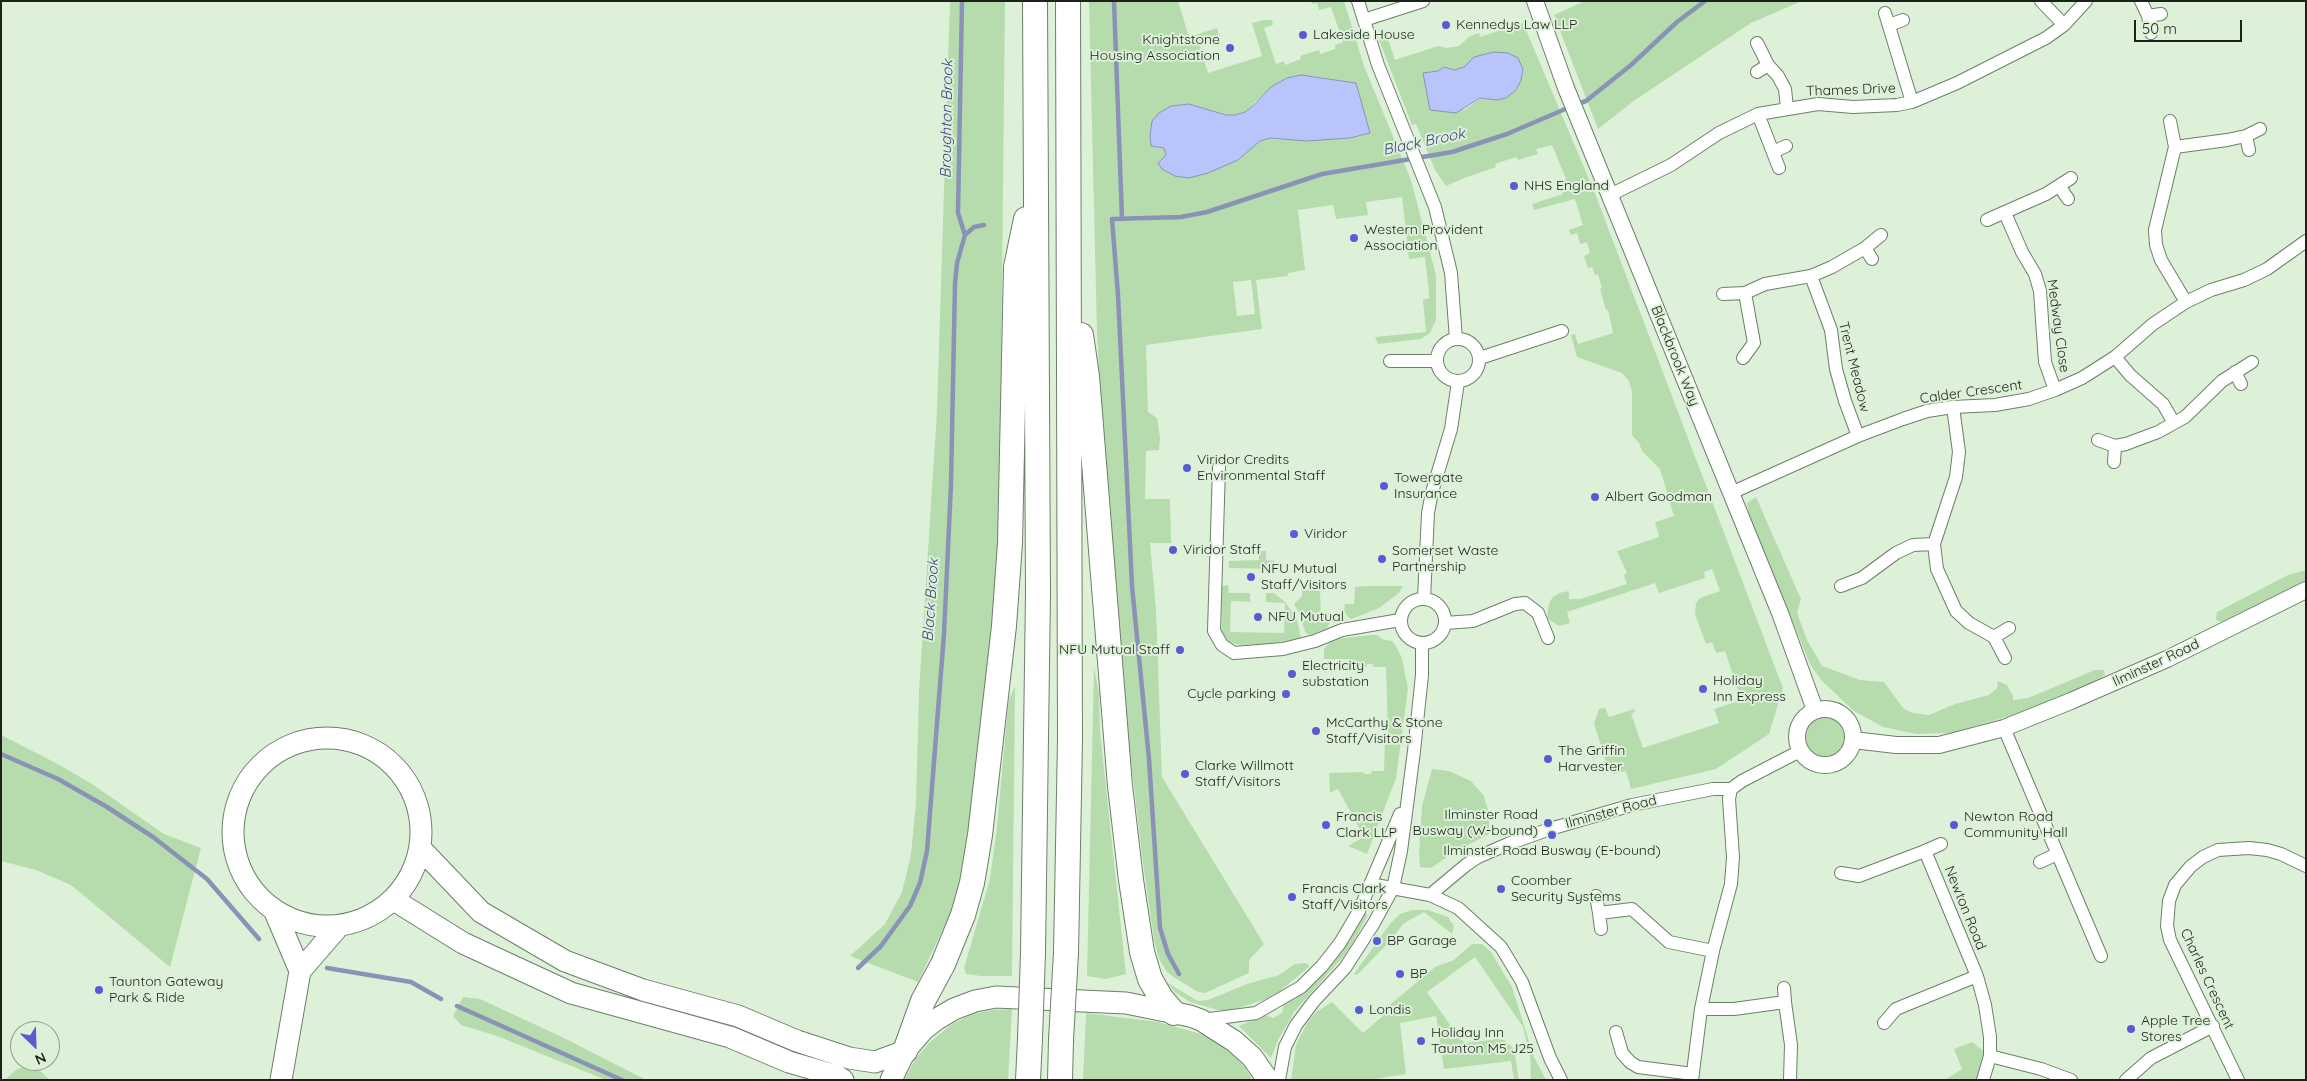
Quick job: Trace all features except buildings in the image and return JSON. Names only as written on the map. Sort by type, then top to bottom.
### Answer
[{"type":"highway","points":[[1028,1080],[1033,952],[1038,593],[1035,1]]},
{"type":"highway","points":[[1060,1080],[1066,953],[1070,740],[1068,1]]},
{"type":"highway","points":[[891,1080],[906,1051],[923,1002],[946,957],[963,915],[972,883],[980,835],[1004,626],[1010,543],[1016,267],[1035,171]]},
{"type":"highway","points":[[1069,251],[1087,376],[1120,786],[1131,880],[1142,952],[1150,979],[1161,998],[1174,1013]]},
{"type":"highway","points":[[313,738],[346,739],[374,750],[396,768],[413,792],[421,820],[420,848],[411,876],[394,900],[370,916],[338,926],[306,925],[275,912],[251,890],[236,861],[231,828],[238,796],[256,768],[282,748],[313,738]]},
{"type":"highway","points":[[420,848],[481,912],[564,961],[642,990],[738,1016],[797,1041],[849,1058],[875,1062],[906,1051],[923,1030],[937,1019],[954,1009],[975,1001],[996,997],[1097,1000],[1138,1005],[1201,1020],[1234,1041],[1252,1057],[1268,1080]]},
{"type":"highway","points":[[394,900],[463,943],[571,993],[730,1037],[789,1062],[837,1076],[843,1080]]},
{"type":"highway","points":[[275,912],[300,971]]},
{"type":"highway","points":[[281,1080],[300,971],[338,926]]},
{"type":"street","points":[[1358,1],[1378,65],[1435,207],[1451,273],[1456,339]]},
{"type":"street","points":[[1364,20],[1423,1]]},
{"type":"street","name":"Blackbrook Way","points":[[1535,1],[1566,88],[1780,613],[1815,710]]},
{"type":"street","points":[[2041,1],[2064,25]]},
{"type":"street","name":"Thames Drive","points":[[1610,195],[1671,165],[1719,133],[1758,114],[1818,104],[1853,107],[1897,105],[1912,102],[1956,83],[2046,38],[2064,25],[2086,1]]},
{"type":"street","points":[[2141,1],[2155,15],[2151,32]]},
{"type":"street","points":[[1903,20],[1887,19],[1912,102]]},
{"type":"street","points":[[1757,43],[1768,65],[1778,76],[1784,89],[1787,108]]},
{"type":"street","points":[[1757,72],[1768,65]]},
{"type":"street","points":[[1758,114],[1779,168]]},
{"type":"street","points":[[2170,121],[2175,147],[2156,230],[2156,246],[2161,260],[2186,302]]},
{"type":"street","points":[[2175,147],[2246,136],[2260,129]]},
{"type":"street","points":[[2246,136],[2249,150]]},
{"type":"street","points":[[1772,152],[1786,146]]},
{"type":"street","points":[[1986,220],[2060,187],[2071,178]]},
{"type":"street","points":[[2060,187],[2068,199]]},
{"type":"street","name":"Medway Close","points":[[2005,213],[2022,252],[2035,274],[2040,291],[2045,362],[2055,390]]},
{"type":"street","points":[[1724,294],[1745,293],[1765,284],[1811,276],[1832,267],[1864,248],[1881,235]]},
{"type":"street","name":"Calder Crescent","points":[[1731,493],[1858,436],[1927,411],[1953,407],[1995,405],[2029,399],[2055,390],[2082,378],[2115,357],[2153,324],[2186,302],[2211,290],[2244,280],[2267,269],[2306,241]]},
{"type":"street","points":[[1864,248],[1872,259]]},
{"type":"street","name":"Trent Meadow","points":[[1811,276],[1831,330],[1836,369],[1845,402],[1858,436]]},
{"type":"street","points":[[1743,358],[1760,343],[1745,293]]},
{"type":"street","points":[[1480,358],[1562,331]]},
{"type":"street","points":[[1456,339],[1472,344],[1480,358],[1476,372],[1471,377],[1458,382],[1445,378],[1436,361],[1442,346],[1448,341],[1456,339]]},
{"type":"street","points":[[2115,357],[2130,374],[2163,404],[2174,423]]},
{"type":"street","points":[[1390,361],[1436,361]]},
{"type":"street","points":[[2098,440],[2115,446],[2145,438],[2174,423],[2196,408],[2234,372],[2252,362]]},
{"type":"street","points":[[2234,372],[2241,384]]},
{"type":"street","points":[[1424,598],[1428,514],[1432,492],[1451,429],[1458,382]]},
{"type":"street","points":[[1953,407],[1960,452],[1956,478],[1934,544],[1937,569],[1956,611],[1969,623],[1994,637],[2005,658]]},
{"type":"street","points":[[2114,462],[2115,446]]},
{"type":"street","points":[[1219,466],[1214,631],[1222,645],[1234,652],[1284,650],[1315,641],[1342,630],[1400,620]]},
{"type":"street","points":[[1841,586],[1856,588],[1896,553],[1914,546],[1934,544]]},
{"type":"street","name":"Ilminster Road","points":[[1853,740],[1896,746],[1922,746],[1952,742],[2004,728],[2158,663],[2306,590]]},
{"type":"street","points":[[1424,598],[1440,606],[1446,623],[1444,630],[1435,640],[1422,644],[1406,637],[1400,620],[1405,607],[1417,599],[1424,598]]},
{"type":"street","points":[[1446,623],[1473,621],[1515,604],[1525,603],[1533,607],[1538,613],[1548,638]]},
{"type":"street","points":[[1994,637],[2008,628]]},
{"type":"street","points":[[1279,1080],[1286,1048],[1296,1025],[1314,1001],[1344,968],[1374,923],[1392,888],[1401,851],[1422,675],[1422,644]]},
{"type":"street","points":[[1827,708],[1843,715],[1850,722],[1853,740],[1848,754],[1833,764],[1815,763],[1800,751],[1796,739],[1797,730],[1801,721],[1815,710],[1827,708]]},
{"type":"street","points":[[2004,728],[2101,956]]},
{"type":"street","name":"Ilminster Road","points":[[1430,895],[1441,884],[1478,857],[1550,829],[1632,806],[1713,789],[1731,789],[1742,781],[1800,751]]},
{"type":"street","points":[[1616,1032],[1622,1053],[1630,1062],[1638,1067],[1693,1077],[1701,1009],[1712,951],[1731,884],[1733,857],[1729,799],[1731,789]]},
{"type":"street","points":[[1201,1020],[1256,1013],[1301,987],[1340,943],[1359,911],[1407,798]]},
{"type":"street","points":[[1841,873],[1860,876],[1941,844]]},
{"type":"street","name":"Charles Crescent","points":[[2238,1080],[2170,940],[2167,912],[2175,884],[2191,866],[2203,857],[2218,850],[2232,848],[2267,850],[2281,854],[2306,866]]},
{"type":"street","name":"Newton Road","points":[[1925,851],[1977,976],[1988,1021],[1990,1056],[1983,1080]]},
{"type":"street","points":[[2040,862],[2057,854]]},
{"type":"street","points":[[1370,884],[1430,895],[1458,908],[1490,935],[1508,956],[1522,982],[1550,1058],[1561,1080]]},
{"type":"street","points":[[1596,896],[1601,929]]},
{"type":"street","points":[[1599,913],[1632,909],[1669,942],[1712,951]]},
{"type":"street","points":[[1884,1023],[1896,1009],[1977,976]]},
{"type":"street","points":[[1784,988],[1790,1045],[1790,1080]]},
{"type":"street","points":[[1701,1009],[1734,1009],[1785,1002]]},
{"type":"street","points":[[2126,1080],[2151,1058],[2212,1026]]},
{"type":"street","points":[[1990,1056],[2071,1080]]},
{"type":"green space","points":[[950,1],[1005,1],[1000,470],[996,593],[970,845],[958,897],[918,982],[850,956],[885,924],[902,892],[911,854],[916,803],[919,691],[937,411]]},
{"type":"green space","points":[[1089,1],[1178,1],[1189,37],[1217,28],[1219,34],[1198,41],[1208,73],[1262,56],[1252,23],[1264,20],[1272,20],[1273,25],[1264,28],[1276,64],[1284,61],[1285,65],[1301,59],[1300,56],[1319,50],[1320,54],[1335,49],[1335,45],[1343,42],[1331,7],[1319,10],[1317,3],[1312,4],[1311,1],[1344,1],[1364,66],[1411,180],[1436,275],[1436,320],[1430,333],[1421,339],[1378,344],[1375,337],[1426,332],[1423,300],[1429,298],[1429,292],[1425,257],[1409,259],[1402,197],[1366,202],[1368,215],[1336,219],[1333,205],[1298,210],[1305,270],[1288,273],[1288,276],[1256,280],[1262,329],[1146,345],[1148,412],[1157,418],[1160,438],[1159,450],[1146,451],[1145,499],[1170,499],[1171,543],[1150,543],[1156,609],[1162,777],[1264,944],[1249,960],[1249,973],[1205,993],[1198,992],[1167,972],[1159,959],[1154,940],[1126,719],[1106,505],[1097,333]],"holes":[[[1313,76],[1336,81],[1362,136],[1306,141],[1271,138],[1260,141],[1238,160],[1162,159],[1166,155],[1164,148],[1151,146],[1159,113],[1171,106],[1189,104],[1226,115],[1235,115],[1245,112],[1271,87],[1287,78]],[[1251,280],[1255,314],[1237,316],[1233,282]]]},
{"type":"green space","points":[[1585,1],[1802,1],[1751,23],[1635,100],[1598,129],[1554,15]]},
{"type":"green space","points":[[1523,23],[1594,191],[1783,688],[1769,734],[1716,769],[1631,789],[1626,771],[1614,774],[1608,770],[1594,723],[1599,709],[1605,708],[1609,717],[1634,709],[1635,712],[1631,714],[1643,748],[1719,723],[1714,709],[1741,700],[1725,651],[1716,653],[1712,642],[1706,644],[1695,614],[1696,603],[1700,598],[1720,591],[1712,569],[1704,572],[1705,578],[1659,593],[1655,583],[1567,612],[1570,623],[1559,626],[1547,618],[1549,604],[1552,598],[1559,593],[1569,591],[1569,599],[1580,599],[1627,584],[1624,575],[1627,573],[1617,551],[1659,537],[1655,522],[1674,516],[1660,469],[1642,451],[1639,443],[1632,435],[1632,392],[1629,381],[1622,373],[1577,357],[1571,335],[1575,334],[1578,344],[1613,333],[1608,310],[1606,310],[1600,289],[1602,288],[1598,274],[1595,275],[1592,267],[1588,268],[1584,256],[1590,253],[1587,242],[1580,244],[1577,233],[1571,235],[1569,230],[1583,225],[1575,199],[1534,210],[1532,204],[1563,194],[1559,181],[1566,179],[1552,145],[1536,149],[1538,154],[1518,160],[1516,157],[1495,164],[1496,167],[1446,186],[1435,170],[1416,124],[1412,125],[1379,40],[1381,31],[1385,30],[1395,60],[1438,46],[1447,48],[1459,46],[1470,36],[1479,33],[1480,37]],"holes":[[[1474,57],[1506,98],[1497,100],[1481,98],[1464,110],[1428,72],[1438,71],[1444,67],[1454,70],[1464,67]]]},
{"type":"green space","points":[[1756,497],[1801,599],[1797,613],[1807,640],[1822,666],[1860,680],[1884,682],[1904,709],[1913,713],[1929,715],[1955,704],[1989,695],[1997,688],[1998,681],[2007,685],[2013,700],[2028,698],[2095,670],[2104,670],[2105,674],[2099,680],[2073,692],[2017,714],[1950,733],[1916,734],[1883,727],[1854,711],[1821,680],[1810,664],[1749,515],[1747,503]]},
{"type":"green space","points":[[1259,551],[1266,551],[1266,560],[1275,561],[1274,569],[1229,568],[1229,561],[1259,560]]},
{"type":"green space","points":[[2306,570],[2306,580],[2222,622],[2216,620],[2217,612],[2288,575]]},
{"type":"green space","points":[[1228,585],[1229,593],[1250,593],[1250,602],[1231,601],[1230,632],[1284,633],[1285,603],[1266,602],[1266,593],[1274,593],[1285,602],[1297,619],[1301,638],[1269,644],[1240,645],[1229,642],[1222,632],[1222,586]]},
{"type":"green space","points":[[1403,586],[1399,593],[1379,608],[1352,619],[1349,618],[1344,611],[1345,604],[1354,604],[1355,587]]},
{"type":"green space","points":[[1302,590],[1320,590],[1321,616],[1330,616],[1330,623],[1326,629],[1310,635],[1305,632],[1301,616],[1294,604],[1302,596]]},
{"type":"green space","points":[[1378,635],[1382,639],[1392,641],[1396,646],[1402,658],[1408,689],[1396,778],[1367,854],[1348,846],[1364,837],[1338,789],[1330,793],[1329,773],[1363,772],[1364,774],[1371,774],[1372,771],[1384,771],[1385,734],[1388,734],[1386,667],[1373,667],[1373,664],[1367,664],[1366,667],[1349,667],[1349,659],[1324,659],[1324,649],[1329,643],[1337,639]]},
{"type":"green space","points":[[1094,667],[1099,693],[1100,731],[1126,974],[1106,979],[1087,976]]},
{"type":"green space","points":[[1015,686],[1012,976],[966,974],[964,968],[990,879],[1009,700]]},
{"type":"green space","points":[[1825,718],[1839,723],[1844,737],[1839,751],[1825,756],[1811,751],[1806,737],[1811,723]]},
{"type":"green space","points":[[1,735],[92,784],[164,834],[201,848],[170,967],[71,885],[36,870],[1,861]]},
{"type":"green space","points":[[1432,769],[1449,771],[1471,781],[1484,796],[1489,813],[1489,834],[1453,853],[1431,868],[1420,867],[1419,854],[1422,806]]},
{"type":"green space","points":[[1412,910],[1428,910],[1448,917],[1454,926],[1452,934],[1424,912],[1403,924],[1392,939],[1357,975],[1354,974],[1390,924],[1400,914]]},
{"type":"green space","points":[[1365,914],[1368,915],[1343,957],[1294,1012],[1278,1040],[1271,1058],[1239,1026],[1265,1015],[1273,1018],[1282,1013],[1284,1004],[1308,989],[1340,954]]},
{"type":"green space","points":[[1472,944],[1482,944],[1491,952],[1512,987],[1534,1057],[1546,1080],[1531,1080],[1530,1056],[1523,1027],[1475,957],[1427,992],[1460,1039],[1466,1043],[1497,1039],[1504,1040],[1512,1047],[1519,1080],[1514,1080],[1511,1061],[1444,1069],[1436,1016],[1400,1023],[1406,1074],[1369,1080],[1291,1080],[1296,1045],[1308,1021],[1316,1012],[1332,1002],[1363,1033],[1383,1016],[1380,1013],[1435,967],[1454,960]]},
{"type":"green space","points":[[1306,963],[1310,966],[1280,991],[1264,1000],[1231,1010],[1218,1010],[1190,1002],[1176,993],[1166,982],[1198,1001],[1208,1000],[1247,984],[1279,975],[1295,964]]},
{"type":"green space","points":[[463,997],[480,999],[562,1037],[646,1080],[606,1080],[497,1036],[461,1025],[453,1016]]},
{"type":"green space","points":[[1012,1009],[1008,1080],[904,1080],[916,1058],[930,1042],[951,1025],[972,1014]]},
{"type":"green space","points":[[1086,1013],[1158,1022],[1208,1036],[1228,1050],[1245,1067],[1252,1080],[1083,1080]]},
{"type":"green space","points":[[1972,1042],[1990,1056],[1982,1080],[1945,1080],[1962,1069],[1954,1049]]},
{"type":"green space","points":[[15,1071],[40,1071],[50,1080],[5,1080]]},
{"type":"water","points":[[1494,52],[1508,53],[1518,58],[1523,69],[1521,80],[1516,90],[1506,98],[1497,100],[1480,98],[1456,113],[1430,110],[1423,73],[1438,71],[1444,67],[1454,70],[1464,67],[1474,57]]},
{"type":"water","points":[[1301,75],[1356,83],[1370,133],[1350,138],[1306,141],[1271,138],[1260,141],[1238,160],[1208,173],[1189,178],[1175,176],[1162,169],[1158,163],[1166,155],[1164,148],[1151,146],[1150,136],[1152,121],[1159,113],[1171,106],[1189,104],[1226,115],[1235,115],[1245,112],[1271,87],[1287,78]]},
{"type":"waterway","name":"Broughton Brook","points":[[962,1],[958,213],[965,235]]},
{"type":"waterway","points":[[1114,1],[1122,219]]},
{"type":"waterway","name":"Black Brook","points":[[1577,104],[1586,101],[1631,65],[1677,22],[1705,1]]},
{"type":"waterway","points":[[1179,974],[1168,954],[1160,928],[1149,759],[1132,586],[1118,295],[1112,219],[1181,217],[1207,212],[1322,174],[1452,152],[1507,134],[1570,107]]},
{"type":"waterway","name":"Black Brook","points":[[858,968],[881,946],[910,906],[920,883],[927,851],[944,634],[951,484],[955,284],[957,263],[965,235],[974,227],[984,225]]},
{"type":"waterway","points":[[1,754],[58,779],[107,807],[153,837],[207,879],[259,939]]},
{"type":"waterway","points":[[327,968],[411,982],[441,999]]},
{"type":"waterway","points":[[457,1006],[622,1080]]},
{"type":"place","name":"Kennedys Law LLP","points":[[1446,25]]},
{"type":"place","name":"Lakeside House","points":[[1303,35]]},
{"type":"place","name":"Knightstone Housing Association","points":[[1230,48]]},
{"type":"place","name":"NHS England","points":[[1514,186]]},
{"type":"place","name":"Western Provident Association","points":[[1354,238]]},
{"type":"place","name":"Viridor Credits Environmental Staff","points":[[1187,468]]},
{"type":"place","name":"Towergate Insurance","points":[[1384,486]]},
{"type":"place","name":"Albert Goodman","points":[[1595,497]]},
{"type":"place","name":"Viridor","points":[[1294,534]]},
{"type":"place","name":"Viridor Staff","points":[[1173,550]]},
{"type":"place","name":"Somerset Waste Partnership","points":[[1382,559]]},
{"type":"place","name":"NFU Mutual Staff/Visitors","points":[[1251,577]]},
{"type":"place","name":"NFU Mutual","points":[[1258,617]]},
{"type":"place","name":"NFU Mutual Staff","points":[[1180,650]]},
{"type":"place","name":"Electricity substation","points":[[1292,674]]},
{"type":"place","name":"Holiday Inn Express","points":[[1703,689]]},
{"type":"place","name":"Cycle parking","points":[[1286,694]]},
{"type":"place","name":"McCarthy & Stone Staff/Visitors","points":[[1316,731]]},
{"type":"place","name":"The Griffin Harvester","points":[[1548,759]]},
{"type":"place","name":"Clarke Willmott Staff/Visitors","points":[[1185,774]]},
{"type":"place","name":"Ilminster Road Busway (W-bound)","points":[[1548,823]]},
{"type":"place","name":"Francis Clark LLP","points":[[1326,825]]},
{"type":"place","name":"Newton Road Community Hall","points":[[1954,825]]},
{"type":"place","name":"Ilminster Road Busway (E-bound)","points":[[1552,835]]},
{"type":"place","name":"Coomber Security Systems","points":[[1501,889]]},
{"type":"place","name":"Francis Clark Staff/Visitors","points":[[1292,897]]},
{"type":"place","name":"BP Garage","points":[[1377,941]]},
{"type":"place","name":"BP","points":[[1400,974]]},
{"type":"place","name":"Taunton Gateway Park & Ride","points":[[99,990]]},
{"type":"place","name":"Londis","points":[[1359,1010]]},
{"type":"place","name":"Apple Tree Stores","points":[[2131,1029]]},
{"type":"place","name":"Holiday Inn Taunton M5 J25","points":[[1421,1041]]}]
